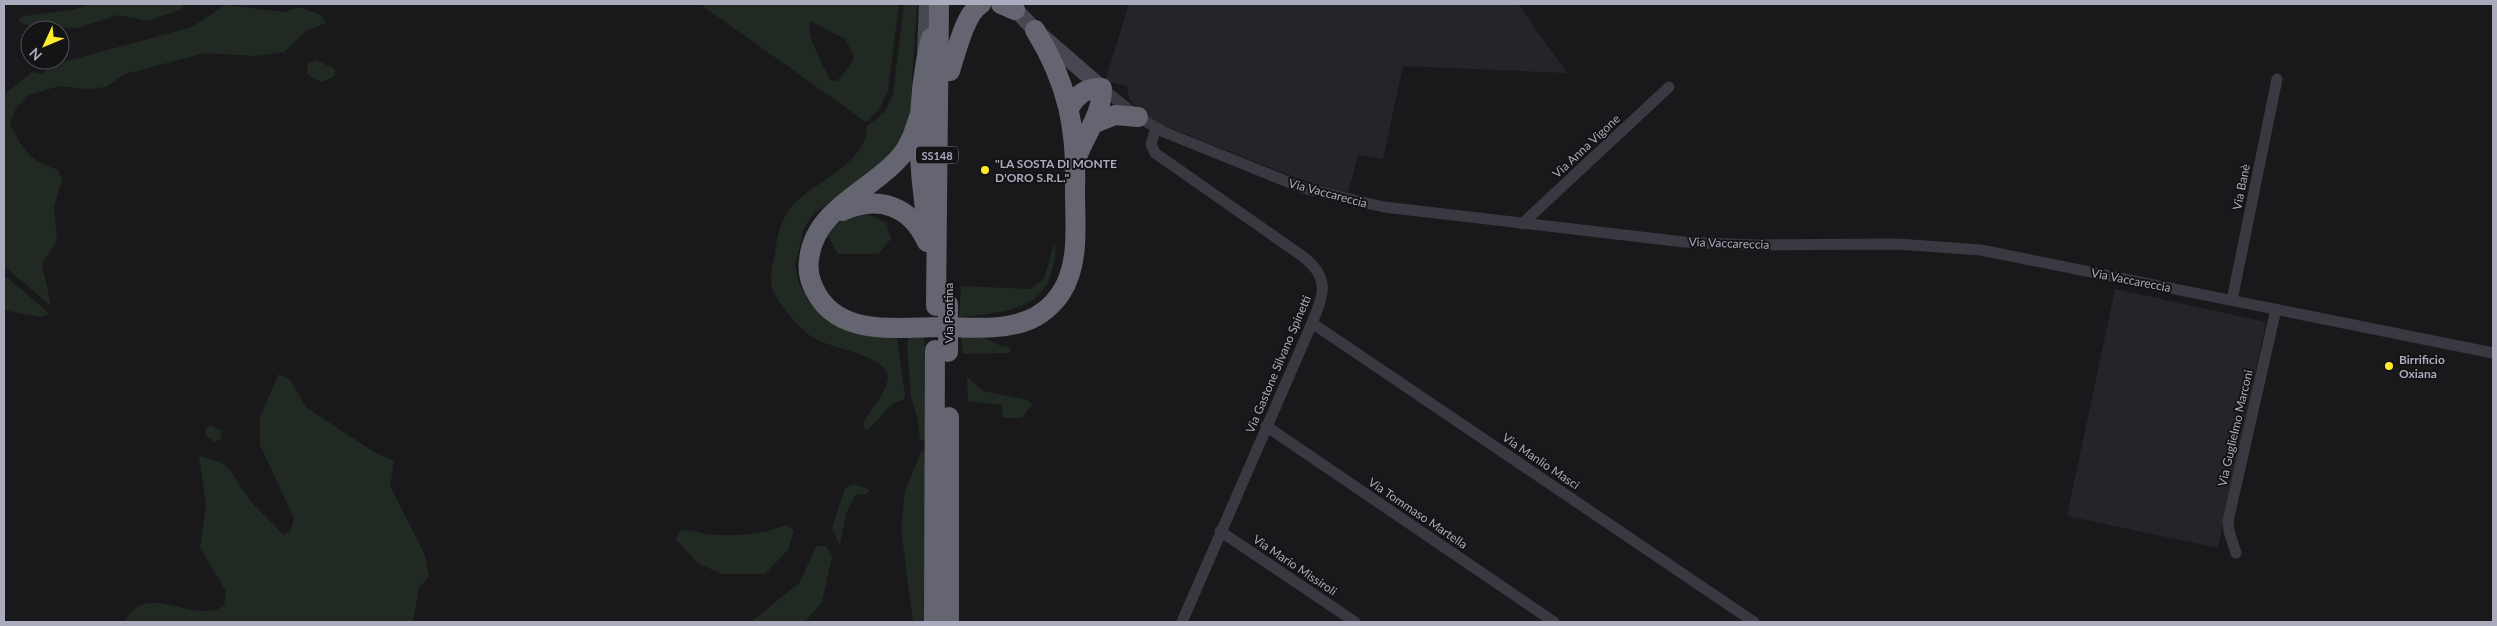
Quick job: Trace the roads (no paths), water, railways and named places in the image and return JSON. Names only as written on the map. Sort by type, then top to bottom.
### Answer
[{"type":"highway","points":[[939,4],[923,70],[920,114],[921,179],[930,249],[942,305]]},
{"type":"highway","name":"Via Pontina","points":[[939,4],[942,351],[949,622]]},
{"type":"highway","name":"Via Pontina","points":[[942,305],[950,71],[950,4]]},
{"type":"highway","points":[[950,71],[961,4]]},
{"type":"highway","points":[[950,71],[968,18],[975,8],[981,4]]},
{"type":"highway","points":[[920,114],[911,139],[900,157],[831,216],[815,238],[808,267],[810,281],[816,294],[825,307],[839,318],[871,326],[993,327],[1016,324],[1032,318],[1048,308],[1061,293],[1069,276],[1074,251],[1076,159],[1070,107],[1057,69],[1035,30]]},
{"type":"highway","points":[[1070,107],[1083,92],[1102,88],[1101,105],[1095,122],[1085,135],[1076,159]]},
{"type":"highway","points":[[1095,122],[1115,115],[1138,117]]},
{"type":"highway","points":[[831,216],[866,203],[887,204],[913,220],[930,249]]},
{"type":"highway","name":"Via Pontina","points":[[934,622],[942,351]]},
{"type":"street","points":[[923,70],[928,4]]},
{"type":"street","name":"Via Vaccareccia","points":[[1009,6],[1102,88],[1138,117],[1156,128],[1293,184],[1326,195],[1406,211],[1713,244],[1882,244],[1972,249],[2493,353]]},
{"type":"street","name":"Via Banè","points":[[2232,300],[2277,79]]},
{"type":"street","name":"Via Anna Vigone","points":[[1522,224],[1669,87]]},
{"type":"street","name":"Via Gastone Silvano Spinetti","points":[[1156,128],[1151,144],[1155,154],[1305,258],[1321,277],[1323,291],[1312,323],[1182,622]]},
{"type":"street","name":"Via Guglielmo Marconi","points":[[2236,553],[2228,521],[2276,309]]},
{"type":"street","name":"Via Manlio Masci","points":[[1312,323],[1754,622]]},
{"type":"street","name":"Via Tommaso Martella","points":[[1266,426],[1554,622]]},
{"type":"street","name":"Via Mario Missiroli","points":[[1220,531],[1355,622]]},
{"type":"place","name":"\"LA SOSTA DI MONTE D'ORO S.R.L.\"","points":[[985,170]]},
{"type":"place","name":"Birrificio Oxiana","points":[[2389,366]]}]
